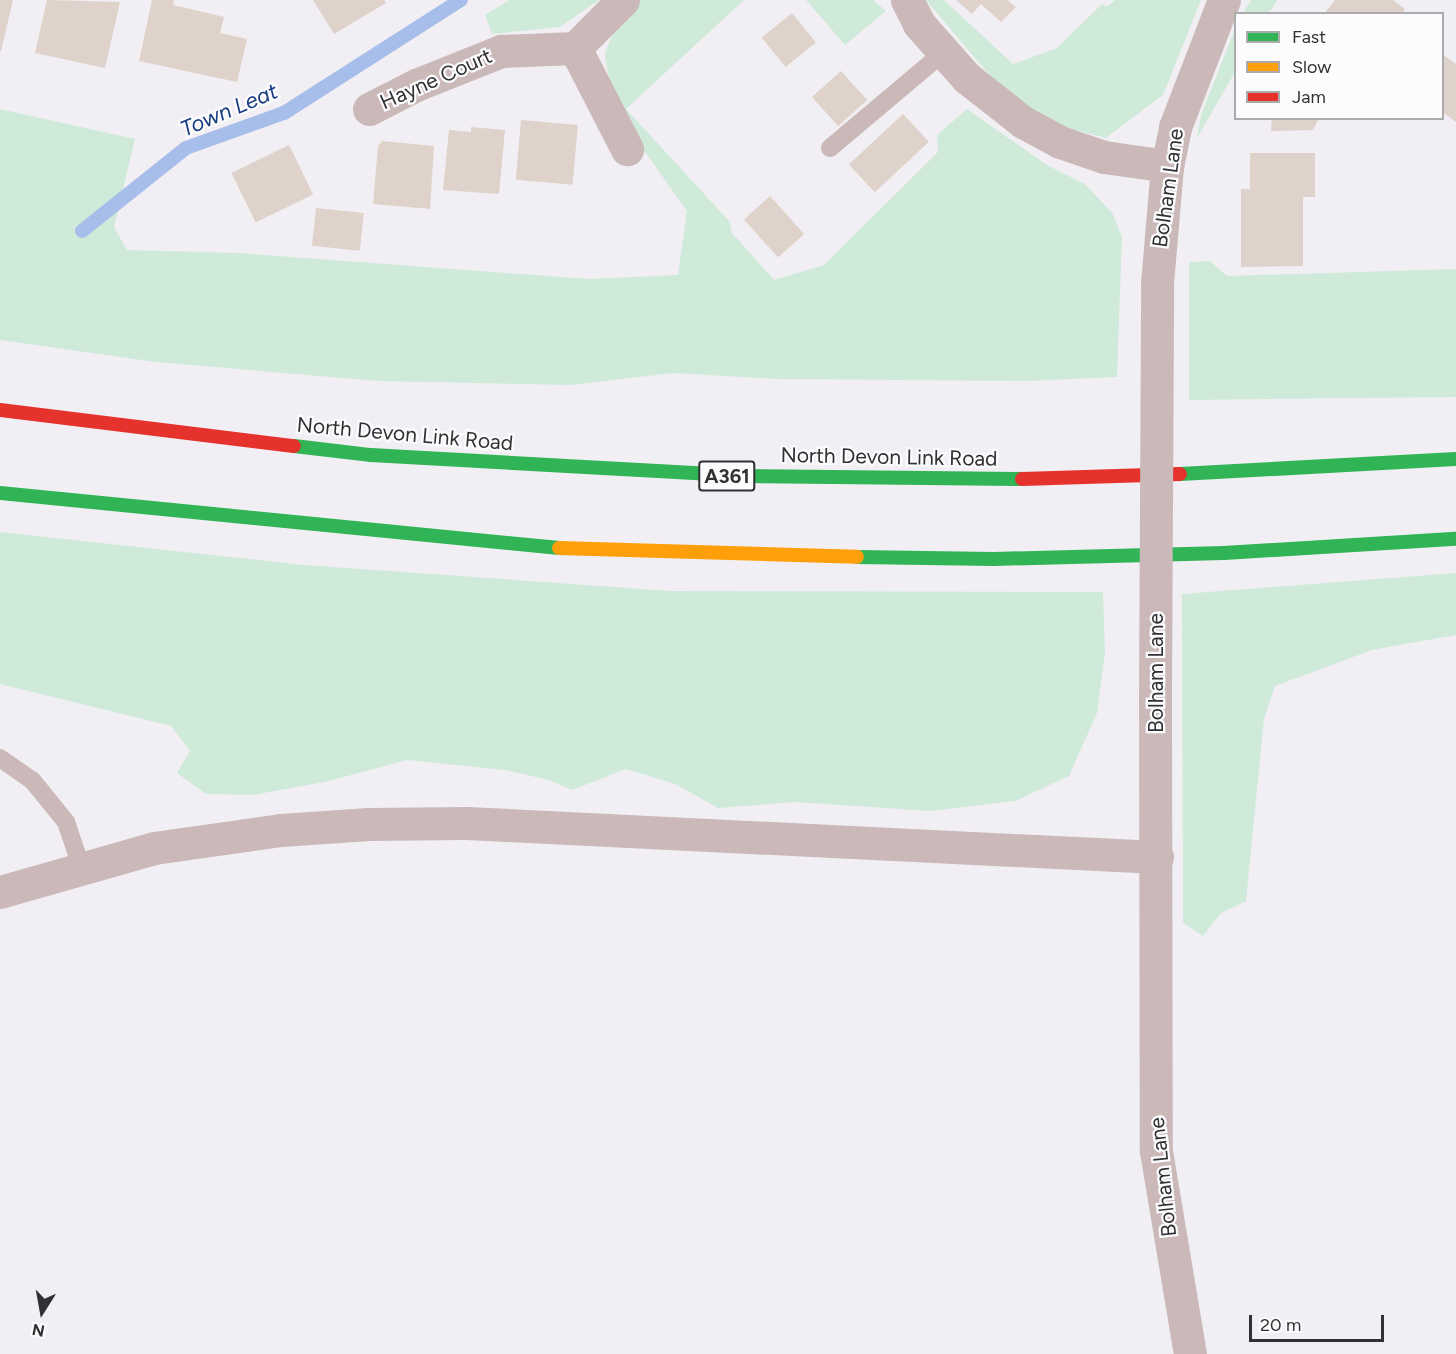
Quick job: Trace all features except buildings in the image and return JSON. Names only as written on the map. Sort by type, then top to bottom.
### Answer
[{"type":"highway","name":"North Devon Link Road","points":[[0,410],[371,455],[743,476],[1001,480],[1223,473],[1456,459]]},
{"type":"highway","points":[[0,493],[537,547],[744,555],[994,559],[1224,553],[1456,539]]},
{"type":"street","points":[[623,0],[575,48],[627,149]]},
{"type":"street","points":[[907,0],[919,24],[943,53],[992,101],[1060,142],[1104,157],[1167,166]]},
{"type":"street","name":"Bolham Lane","points":[[1190,1354],[1156,1151],[1157,283],[1167,166],[1188,87],[1224,0]]},
{"type":"street","name":"Hayne Court","points":[[369,109],[416,85],[501,51],[575,48]]},
{"type":"street","points":[[0,892],[81,866],[219,837],[380,824],[466,823],[1157,857]]},
{"type":"lane","points":[[830,148],[943,53]]},
{"type":"lane","points":[[0,758],[32,780],[66,822],[81,866]]},
{"type":"green space","points":[[509,0],[599,0],[560,27],[492,34],[485,15]]},
{"type":"green space","points":[[641,0],[744,0],[626,109],[730,222],[732,233],[774,280],[824,265],[938,152],[937,135],[967,109],[1047,165],[1085,184],[1113,214],[1122,237],[1117,377],[1028,381],[777,379],[673,373],[571,385],[378,381],[156,362],[0,340],[0,109],[135,139],[114,227],[127,250],[238,253],[589,279],[678,275],[687,211],[638,142],[609,82],[605,53],[613,33]]},
{"type":"green space","points":[[806,0],[873,0],[886,11],[845,45]]},
{"type":"green space","points":[[926,0],[944,0],[1013,64],[1057,48],[1102,4],[1107,7],[1115,0],[1201,0],[1163,95],[1106,138],[1063,127],[1034,113],[992,78]]},
{"type":"green space","points":[[1251,0],[1277,0],[1270,12],[1244,12]]},
{"type":"green space","points":[[1234,32],[1234,74],[1197,138],[1201,115]]},
{"type":"green space","points":[[1210,261],[1227,276],[1456,269],[1456,397],[1189,400],[1189,262]]},
{"type":"green space","points":[[0,532],[304,565],[671,591],[1103,592],[1105,652],[1097,713],[1069,776],[1015,801],[930,811],[795,802],[718,808],[675,784],[626,769],[572,790],[549,780],[505,770],[407,760],[329,781],[252,795],[206,794],[177,773],[190,751],[171,726],[0,684]]},
{"type":"green space","points":[[1456,573],[1456,635],[1372,650],[1275,686],[1264,719],[1246,901],[1221,913],[1203,936],[1183,923],[1182,594]]},
{"type":"waterway","name":"Town Leat","points":[[82,231],[186,148],[284,113],[461,0]]},
{"type":"traffic: fast","points":[[294,446],[371,455],[743,476],[1022,479]]},
{"type":"traffic: fast","points":[[1180,474],[1456,459]]},
{"type":"traffic: fast","points":[[0,493],[559,548]]},
{"type":"traffic: fast","points":[[857,557],[994,559],[1224,553],[1456,539]]},
{"type":"traffic: slow","points":[[559,548],[857,557]]},
{"type":"traffic: jam","points":[[0,410],[294,446]]},
{"type":"traffic: jam","points":[[1022,479],[1180,474]]}]
